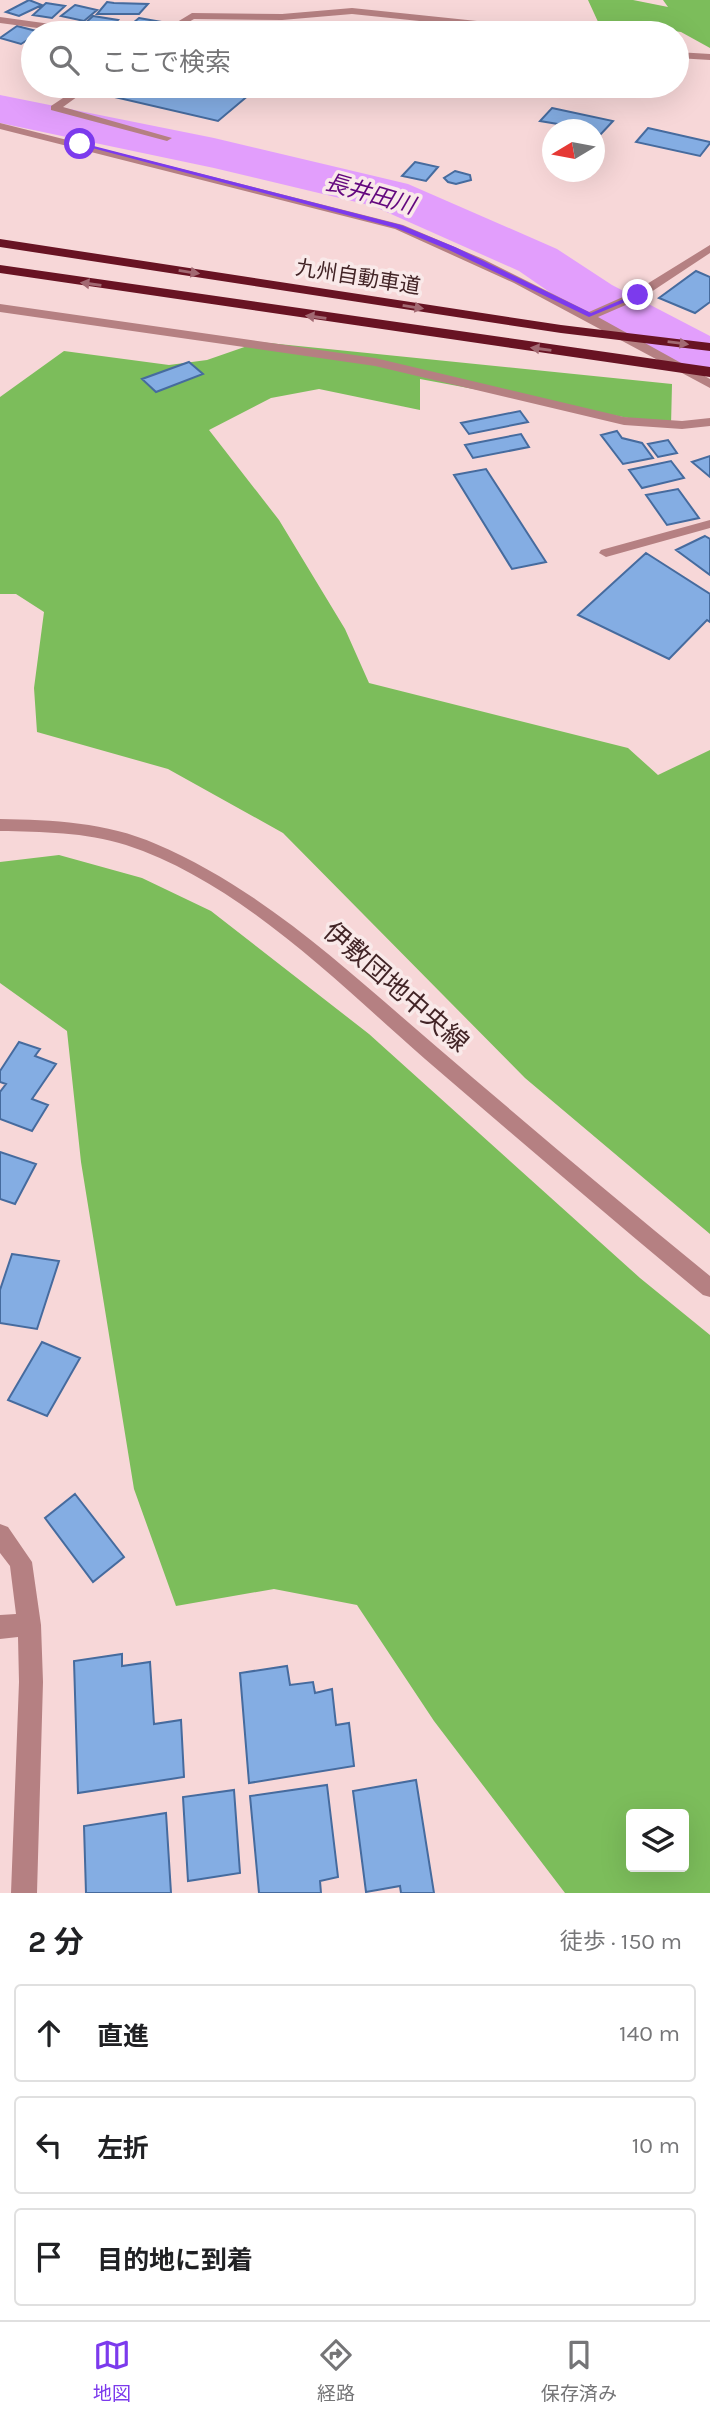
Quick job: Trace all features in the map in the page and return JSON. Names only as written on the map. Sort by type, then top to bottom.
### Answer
[{"type":"highway","name":"九州自動車道","points":[[0,243],[561,329],[710,347]]},
{"type":"highway","name":"九州自動車道","points":[[0,270],[710,372]]},
{"type":"street","points":[[184,21],[192,16],[282,17],[352,11],[448,21]]},
{"type":"street","points":[[0,20],[21,23]]},
{"type":"street","points":[[689,56],[710,57]]},
{"type":"street","points":[[70,98],[55,108],[152,149],[399,227],[452,248],[591,316],[710,384]]},
{"type":"street","points":[[0,126],[152,149]]},
{"type":"street","points":[[591,316],[638,295],[710,248]]},
{"type":"street","points":[[0,308],[375,362],[624,421],[682,425],[710,422]]},
{"type":"street","points":[[606,553],[710,524]]},
{"type":"street","name":"伊敷団地中央線","points":[[0,825],[52,826],[102,832],[149,847],[192,869],[295,934],[710,1288]]},
{"type":"street","points":[[0,1535],[22,1562],[29,1625],[31,1682],[24,1893]]},
{"type":"street","points":[[0,1628],[29,1625]]},
{"type":"green space","points":[[588,0],[633,0],[668,7],[663,0],[710,0],[710,48],[689,36],[689,21],[598,21]]},
{"type":"green space","points":[[259,342],[672,384],[671,426],[420,379],[420,410],[319,389],[271,398],[209,430],[279,520],[345,629],[369,683],[628,748],[658,775],[710,750],[710,1234],[525,1078],[283,833],[168,769],[37,732],[34,688],[44,612],[16,594],[0,594],[0,397],[64,351],[169,365],[207,360]]},
{"type":"green space","points":[[59,855],[142,878],[211,911],[369,1034],[640,1278],[710,1335],[710,1893],[565,1893],[434,1721],[357,1605],[274,1589],[176,1606],[134,1489],[81,1162],[67,1031],[0,983],[0,862]]},
{"type":"building","points":[[29,0],[42,5],[19,16],[6,12]]},
{"type":"building","points":[[107,2],[148,4],[139,14],[97,14]]},
{"type":"building","points":[[46,3],[65,6],[52,18],[33,15]]},
{"type":"building","points":[[75,5],[97,10],[84,21],[61,16]]},
{"type":"building","points":[[93,16],[118,20],[117,21],[88,21]]},
{"type":"building","points":[[17,26],[21,27],[21,44],[0,38]]},
{"type":"building","points":[[119,98],[245,98],[218,121]]},
{"type":"building","points":[[552,108],[604,119],[542,119],[540,121]]},
{"type":"building","points":[[605,119],[613,121],[605,130]]},
{"type":"building","points":[[648,128],[710,143],[700,156],[636,142]]},
{"type":"building","points":[[415,162],[438,167],[426,181],[402,176]]},
{"type":"building","points":[[455,171],[470,175],[471,180],[456,184],[444,178]]},
{"type":"building","points":[[696,271],[710,277],[710,302],[695,313],[659,298]]},
{"type":"building","points":[[189,362],[203,374],[156,392],[142,379]]},
{"type":"building","points":[[520,411],[528,422],[469,434],[461,423]]},
{"type":"building","points":[[617,431],[622,438],[642,443],[653,458],[623,464],[601,435]]},
{"type":"building","points":[[521,434],[529,447],[473,458],[465,445]]},
{"type":"building","points":[[668,440],[677,453],[658,457],[648,444]]},
{"type":"building","points":[[710,456],[710,477],[692,462]]},
{"type":"building","points":[[671,461],[684,478],[642,488],[629,470]]},
{"type":"building","points":[[486,469],[546,562],[512,569],[454,475]]},
{"type":"building","points":[[678,489],[699,518],[667,525],[646,495]]},
{"type":"building","points":[[705,536],[710,539],[710,575],[676,550]]},
{"type":"building","points":[[646,553],[710,594],[710,622],[707,620],[669,659],[578,615]]},
{"type":"building","points":[[19,1042],[40,1049],[35,1056],[56,1064],[32,1099],[48,1105],[32,1131],[0,1119],[0,1092],[6,1084],[0,1082],[0,1071]]},
{"type":"building","points":[[0,1152],[36,1164],[15,1204],[0,1199]]},
{"type":"building","points":[[12,1254],[59,1261],[37,1329],[0,1323],[0,1290]]},
{"type":"building","points":[[42,1342],[80,1358],[47,1416],[8,1400]]},
{"type":"building","points":[[75,1494],[124,1557],[93,1582],[45,1518]]},
{"type":"building","points":[[122,1654],[122,1666],[150,1662],[154,1724],[181,1720],[184,1777],[78,1793],[74,1661]]},
{"type":"building","points":[[287,1666],[290,1685],[313,1682],[315,1693],[332,1689],[336,1725],[349,1723],[354,1766],[249,1783],[240,1673]]},
{"type":"building","points":[[416,1780],[434,1893],[401,1893],[400,1886],[366,1892],[353,1791]]},
{"type":"building","points":[[327,1785],[338,1877],[320,1881],[321,1893],[259,1893],[250,1796]]},
{"type":"building","points":[[234,1790],[240,1873],[188,1881],[183,1797]]},
{"type":"building","points":[[166,1813],[171,1893],[86,1893],[84,1826]]},
{"type":"waterway","name":"長井田川","points":[[0,109],[214,153],[390,195],[538,260],[593,297],[710,358]]},
{"type":"route","points":[[80,144],[399,227],[452,248],[591,316],[638,295]]}]
